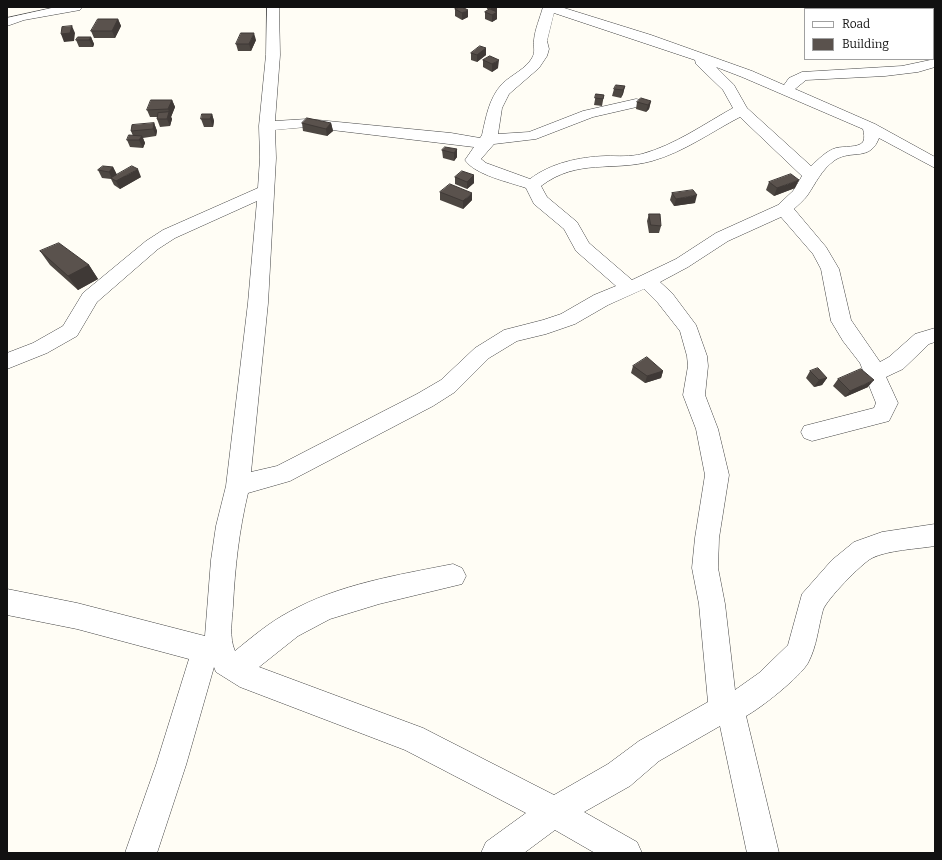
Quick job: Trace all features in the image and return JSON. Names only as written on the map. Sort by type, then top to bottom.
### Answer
[{"type":"street","points":[[7,22],[21,17],[76,7]]},
{"type":"street","points":[[141,853],[171,765],[221,657],[218,634],[223,560],[228,526],[238,486],[258,311],[268,158],[267,126],[273,55],[274,7]]},
{"type":"street","points":[[532,185],[474,163],[474,158],[487,142],[493,123],[495,108],[502,94],[507,87],[534,65],[540,56],[542,49],[540,41],[550,7],[562,13],[694,54],[787,90],[870,127],[935,163]]},
{"type":"street","points":[[694,54],[720,77],[729,88],[741,110],[811,175]]},
{"type":"street","points":[[787,90],[794,81],[802,76],[879,74],[918,69],[935,63]]},
{"type":"street","points":[[267,126],[307,123],[487,142],[531,136],[588,114],[636,103]]},
{"type":"street","points":[[532,185],[550,174],[570,166],[600,161],[632,161],[650,156],[741,110]]},
{"type":"street","points":[[238,486],[282,474],[425,400],[448,386],[482,353],[511,335],[556,324],[601,300],[639,284],[700,252],[722,237],[784,209],[800,194],[811,175],[830,157],[840,152],[867,147],[872,138],[870,127]]},
{"type":"street","points":[[532,185],[533,190],[546,206],[571,226],[582,247],[639,284],[665,298],[682,318],[689,330],[697,356],[698,366],[694,395],[706,429],[716,475],[707,538],[705,568],[712,604],[726,709],[763,853]]},
{"type":"street","points":[[7,361],[40,348],[70,331],[90,298],[152,245],[169,234],[266,190]]},
{"type":"street","points":[[784,209],[820,251],[830,269],[841,321],[850,336],[869,360],[887,403],[881,414],[812,432]]},
{"type":"street","points":[[875,373],[896,363],[922,339],[935,334]]},
{"type":"street","points":[[497,853],[554,812],[619,775],[649,750],[708,716],[738,705],[769,683],[798,654],[805,636],[811,603],[841,568],[863,550],[882,543],[935,534]]},
{"type":"street","points":[[221,657],[272,639],[307,616],[373,594],[453,576]]},
{"type":"street","points":[[7,602],[77,616],[221,657],[250,677],[414,738],[554,812],[626,853]]},
{"type":"building","points":[[460,7],[468,10],[462,13],[455,9]]},
{"type":"building","points":[[490,9],[497,12],[492,15],[485,12]]},
{"type":"building","points":[[98,19],[118,19],[112,31],[91,31]]},
{"type":"building","points":[[72,26],[70,33],[61,34],[62,27]]},
{"type":"building","points":[[241,33],[254,33],[249,44],[236,44]]},
{"type":"building","points":[[78,37],[91,37],[89,40],[76,40]]},
{"type":"building","points":[[480,46],[486,48],[477,55],[471,53]]},
{"type":"building","points":[[490,56],[499,60],[492,64],[483,60]]},
{"type":"building","points":[[616,85],[625,86],[623,90],[614,89]]},
{"type":"building","points":[[596,94],[604,95],[603,99],[595,98]]},
{"type":"building","points":[[641,98],[651,101],[648,105],[637,102]]},
{"type":"building","points":[[151,100],[172,100],[168,109],[147,110]]},
{"type":"building","points":[[169,112],[167,119],[157,119],[158,113]]},
{"type":"building","points":[[202,114],[212,114],[210,119],[201,119]]},
{"type":"building","points":[[307,118],[331,123],[326,129],[302,123]]},
{"type":"building","points":[[154,123],[153,129],[131,131],[132,125]]},
{"type":"building","points":[[129,135],[142,136],[139,140],[127,140]]},
{"type":"building","points":[[445,147],[457,149],[454,153],[442,150]]},
{"type":"building","points":[[103,166],[113,167],[109,172],[98,170]]},
{"type":"building","points":[[132,166],[138,169],[116,181],[111,178]]},
{"type":"building","points":[[462,171],[474,175],[467,182],[455,177]]},
{"type":"building","points":[[791,174],[799,180],[777,188],[769,182]]},
{"type":"building","points":[[450,184],[472,193],[463,201],[440,192]]},
{"type":"building","points":[[693,190],[697,195],[676,199],[672,193]]},
{"type":"building","points":[[649,214],[660,214],[661,226],[651,225]]},
{"type":"building","points":[[59,243],[89,265],[68,276],[40,251]]},
{"type":"building","points":[[647,357],[663,371],[647,376],[633,366]]},
{"type":"building","points":[[818,368],[827,378],[819,380],[810,371]]},
{"type":"building","points":[[861,369],[874,380],[850,391],[838,379]]}]
